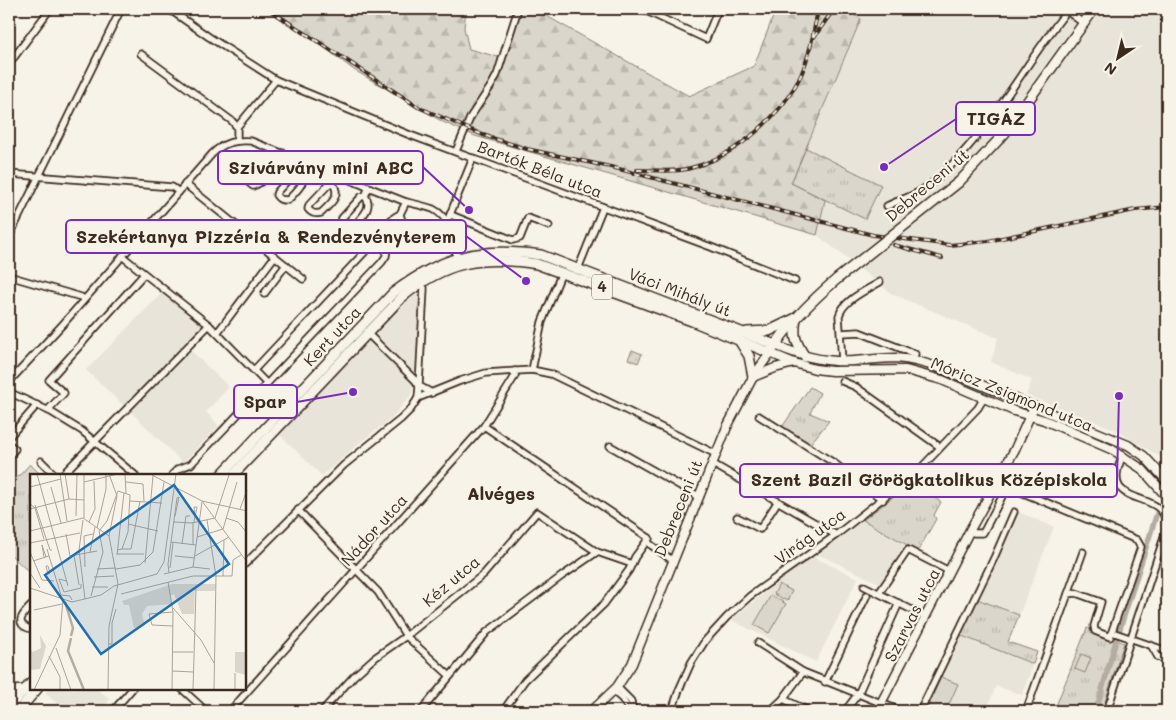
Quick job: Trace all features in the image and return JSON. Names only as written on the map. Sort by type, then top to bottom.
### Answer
[{"type":"main road","name":"Debreceni út","points":[[592,711],[615,689],[632,664],[716,454],[753,376],[772,349],[812,301],[958,182],[1004,134],[1094,9]]},
{"type":"main road","name":"Váci Mihály út","points":[[457,262],[488,252],[515,252],[541,256],[578,269],[772,349]]},
{"type":"main road","name":"Váci Mihály út","points":[[457,262],[510,260],[537,264],[739,335]]},
{"type":"main road","name":"Kert utca","points":[[222,474],[364,330],[419,283],[457,262]]},
{"type":"main road","name":"Debreceni út","points":[[739,335],[770,331],[796,318]]},
{"type":"main road","points":[[796,318],[794,334],[797,344],[805,357]]},
{"type":"main road","name":"Kert utca","points":[[234,474],[364,330]]},
{"type":"main road","points":[[739,335],[749,356],[753,376],[794,363]]},
{"type":"main road","name":"Móricz Zsigmond utca","points":[[772,349],[805,357],[842,361],[896,358],[920,361],[1128,445],[1164,474],[1167,480]]},
{"type":"main road","name":"Móricz Zsigmond utca","points":[[772,349],[794,363],[808,368],[915,371],[942,380],[1123,455],[1142,469],[1167,497]]},
{"type":"main road","name":"Szarvas utca","points":[[877,711],[970,530],[1015,449],[1034,406]]},
{"type":"main road","points":[[9,691],[28,686]]},
{"type":"main road","points":[[11,711],[9,706],[28,686]]},
{"type":"main road","points":[[18,711],[36,690]]},
{"type":"street","points":[[9,64],[50,9]]},
{"type":"street","points":[[9,237],[121,9]]},
{"type":"street","name":"Bartók Béla utca","points":[[169,9],[276,80],[410,135],[711,247],[795,281]]},
{"type":"street","points":[[456,151],[471,116],[497,75],[518,9]]},
{"type":"street","points":[[642,9],[706,39],[718,9]]},
{"type":"street","points":[[887,206],[924,190],[950,167],[976,139],[1051,30],[1067,11],[1083,23]]},
{"type":"street","points":[[141,54],[216,108],[237,127]]},
{"type":"street","points":[[237,140],[237,127],[276,80]]},
{"type":"street","points":[[9,382],[216,150],[225,144],[237,140],[251,141],[406,202],[433,209],[446,220],[450,229],[457,262]]},
{"type":"street","points":[[277,164],[260,159],[255,161],[244,179],[253,186],[259,185],[277,164],[283,153]]},
{"type":"street","points":[[446,220],[451,215],[473,158]]},
{"type":"street","points":[[300,170],[303,176],[302,185],[288,200],[278,198],[277,192],[296,171],[300,170],[304,161]]},
{"type":"street","points":[[9,174],[172,187],[179,192]]},
{"type":"street","points":[[333,184],[337,175]]},
{"type":"street","points":[[185,184],[303,279]]},
{"type":"street","points":[[329,184],[333,184],[336,190],[335,199],[321,213],[314,214],[310,212],[308,209],[309,205],[329,184]]},
{"type":"street","points":[[365,196],[368,202],[367,211],[354,226],[343,224],[342,218],[362,196],[365,196],[369,187]]},
{"type":"street","points":[[254,370],[376,240],[378,234],[400,214],[406,202]]},
{"type":"street","points":[[578,269],[603,207]]},
{"type":"street","points":[[173,474],[178,469],[190,464],[382,262],[386,256],[388,242],[403,225],[400,214]]},
{"type":"street","points":[[451,215],[513,240],[520,238],[528,218],[549,226]]},
{"type":"street","points":[[376,240],[386,248]]},
{"type":"street","points":[[122,256],[209,325],[268,384]]},
{"type":"street","points":[[217,333],[275,256]]},
{"type":"street","points":[[264,294],[286,265]]},
{"type":"street","points":[[532,370],[542,322],[562,272]]},
{"type":"street","points":[[48,410],[64,393],[50,380],[144,274]]},
{"type":"street","points":[[9,276],[84,299]]},
{"type":"street","points":[[842,361],[840,310],[847,303],[880,282]]},
{"type":"street","points":[[246,563],[344,465],[412,409],[418,398],[424,288]]},
{"type":"street","points":[[63,474],[209,325]]},
{"type":"street","points":[[364,330],[419,386],[432,393]]},
{"type":"street","name":"Móricz Zsigmond utca","points":[[841,333],[859,332],[915,354]]},
{"type":"street","points":[[418,398],[486,373],[532,370],[551,374],[716,454]]},
{"type":"street","name":"Nádor utca","points":[[230,711],[484,426],[515,376],[515,371]]},
{"type":"street","points":[[842,381],[856,387],[940,447]]},
{"type":"street","points":[[9,392],[48,410],[82,430],[134,474]]},
{"type":"street","name":"Virág utca","points":[[672,711],[678,690],[691,663],[705,641],[727,617],[750,596],[883,500],[920,469],[978,408],[984,398]]},
{"type":"street","points":[[9,437],[37,405]]},
{"type":"street","points":[[760,416],[834,463],[883,500]]},
{"type":"street","points":[[484,426],[649,540],[673,559]]},
{"type":"street","points":[[9,444],[15,450],[9,456]]},
{"type":"street","points":[[610,446],[700,497]]},
{"type":"street","points":[[1106,711],[1127,638],[1167,521],[1161,509],[1124,492],[1120,488],[1116,474],[1123,455]]},
{"type":"street","points":[[41,461],[55,474]]},
{"type":"street","points":[[712,464],[778,500],[836,535]]},
{"type":"street","points":[[970,530],[974,533],[983,532],[1004,493],[1008,490],[1021,492],[1137,540],[1142,547],[1110,636],[1095,631],[1094,626],[1100,602],[1076,593],[1068,594]]},
{"type":"street","points":[[737,517],[760,529],[778,500]]},
{"type":"street","points":[[298,510],[378,592],[406,636],[450,676]]},
{"type":"street","name":"Kéz utca","points":[[322,711],[354,676],[373,659],[406,636],[484,574],[537,512],[597,552]]},
{"type":"street","points":[[920,711],[1014,512]]},
{"type":"street","points":[[503,711],[525,680],[604,604],[649,540]]},
{"type":"street","points":[[880,593],[908,550],[949,571]]},
{"type":"street","points":[[422,711],[487,632],[555,581],[597,552],[632,564]]},
{"type":"street","points":[[1026,711],[1084,552]]},
{"type":"street","points":[[864,586],[926,617]]},
{"type":"street","points":[[825,682],[868,594]]},
{"type":"street","points":[[845,711],[858,694],[899,603]]},
{"type":"street","points":[[30,607],[20,620],[21,624],[30,629]]},
{"type":"street","points":[[1113,632],[1167,651]]},
{"type":"street","points":[[758,643],[803,672],[901,711]]},
{"type":"street","points":[[1151,645],[1158,657],[1167,661]]},
{"type":"street","points":[[770,711],[783,699],[803,672]]},
{"type":"street","points":[[615,689],[631,701],[632,711]]},
{"type":"street","points":[[113,711],[131,690]]},
{"type":"street","points":[[183,690],[206,711]]},
{"type":"street","points":[[783,699],[809,711]]},
{"type":"shaded area","points":[[844,9],[1167,9],[1167,461],[1114,429],[1026,395],[1032,380],[991,362],[998,338],[892,294],[817,235],[825,200],[791,183],[861,19]]},
{"type":"shaded area","points":[[419,289],[416,371],[411,395],[391,419],[363,440],[322,476],[277,432],[399,303]]},
{"type":"shaded area","points":[[162,293],[204,326],[125,407],[86,370]]},
{"type":"shaded area","points":[[187,347],[229,387],[206,412],[219,426],[183,463],[127,408]]},
{"type":"shaded area","points":[[1016,511],[1054,527],[1019,615],[977,599]]},
{"type":"shaded area","points":[[863,520],[905,544],[881,584],[817,554]]},
{"type":"shaded area","points":[[813,557],[858,578],[816,662],[731,620],[779,581]]},
{"type":"shaded area","points":[[957,634],[1033,664],[1022,695],[996,686],[986,711],[920,711]]},
{"type":"shaded area","points":[[47,690],[98,690],[110,699],[100,711],[66,711],[45,693]]},
{"type":"green space","points":[[273,9],[466,9],[464,28],[469,49],[502,58],[521,9],[534,9],[689,96],[754,66],[776,9],[844,9],[861,19],[791,183],[825,200],[817,235],[475,136],[443,122],[354,70]]},
{"type":"green space","points":[[806,148],[881,185],[865,219],[791,183]]},
{"type":"green space","points":[[632,350],[642,354],[638,363],[628,359]]},
{"type":"green space","points":[[810,387],[820,393],[810,413],[829,421],[810,444],[782,427]]},
{"type":"green space","points":[[30,464],[40,474],[30,474],[30,573],[9,553],[9,487]]},
{"type":"green space","points":[[915,480],[926,493],[941,502],[934,515],[936,519],[918,551],[863,520]]},
{"type":"green space","points":[[779,584],[792,591],[787,601],[774,594]]},
{"type":"green space","points":[[771,595],[786,604],[769,633],[754,625]]},
{"type":"green space","points":[[977,599],[1019,615],[1008,642],[1037,652],[1033,664],[957,634]]},
{"type":"green space","points":[[1087,628],[1124,643],[1102,711],[1054,711]]},
{"type":"green space","points":[[1081,654],[1091,658],[1085,673],[1075,669]]},
{"type":"green space","points":[[941,677],[958,684],[946,711],[926,711]]},
{"type":"waterway","points":[[1096,711],[1115,644],[1158,510]]},
{"type":"railway","points":[[268,9],[418,107],[483,135],[527,149],[615,168],[873,235],[950,245],[988,241],[1135,210],[1167,207]]},
{"type":"railway","points":[[637,170],[673,171],[694,167],[726,153],[756,132],[782,105],[801,75],[809,51],[818,9]]},
{"type":"railway","points":[[814,37],[834,9]]},
{"type":"railway","points":[[894,245],[942,258]]},
{"type":"place","name":"TIGÁZ","points":[[884,167]]},
{"type":"place","name":"Szivárvány mini ABC","points":[[469,210]]},
{"type":"place","name":"Szekértanya Pizzéria & Rendezvényterem","points":[[526,281]]},
{"type":"place","name":"Spar","points":[[353,392]]},
{"type":"place","name":"Szent Bazil Görögkatolikus Középiskola","points":[[1119,396]]},
{"type":"district","name":"Alvéges","points":[[501,494]]}]
